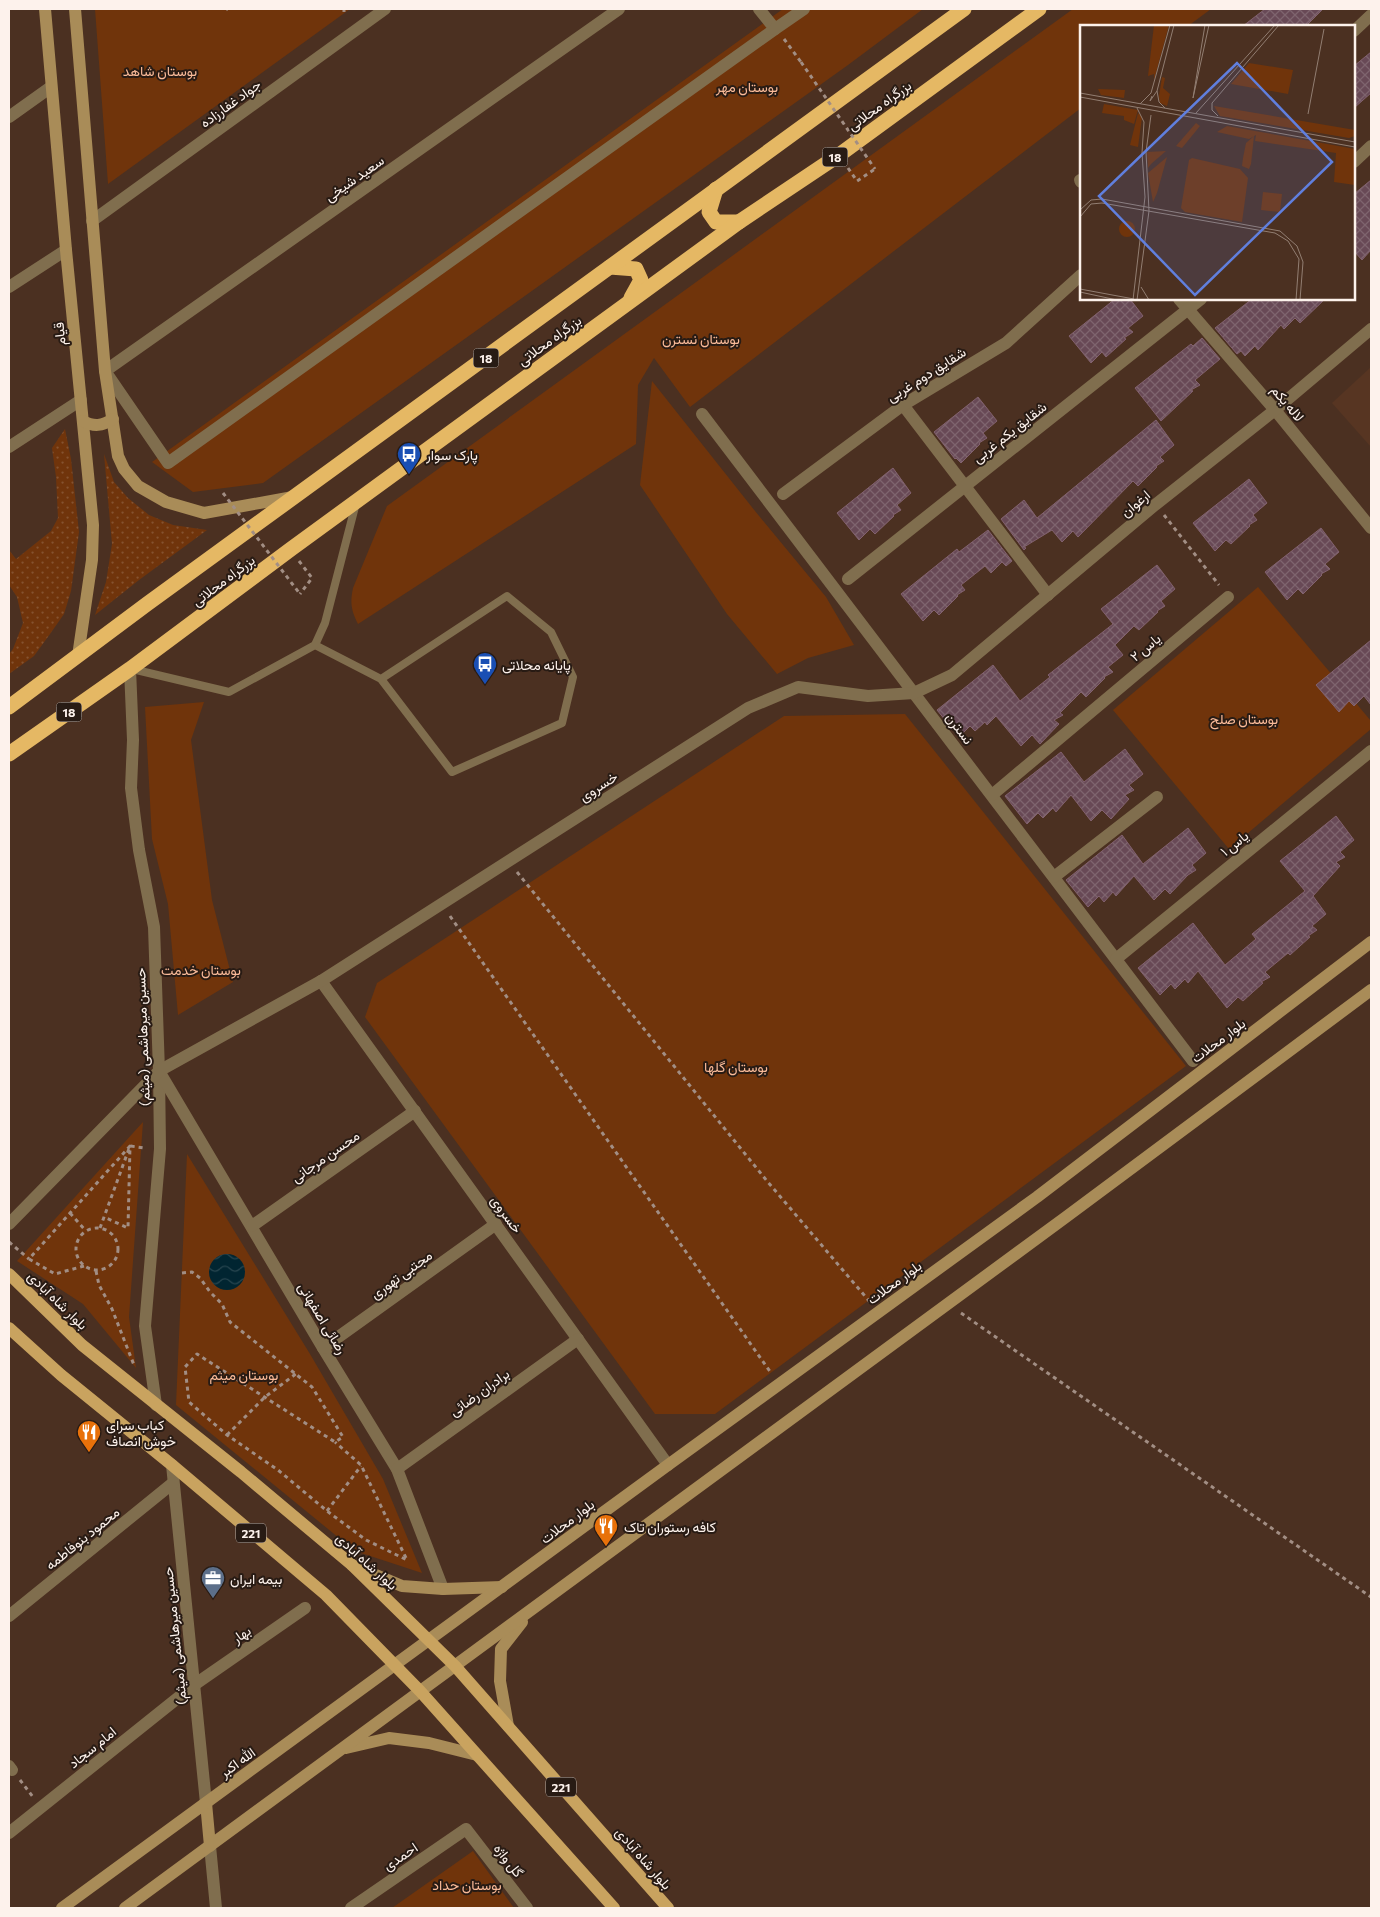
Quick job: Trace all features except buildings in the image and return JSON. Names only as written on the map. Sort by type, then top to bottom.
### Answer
[{"type":"highway","name":"بزرگراه محلاتی","points":[[9,707],[964,9]]},
{"type":"highway","name":"بزرگراه محلاتی","points":[[9,754],[130,669],[356,501],[739,222],[839,155],[1039,9]]},
{"type":"highway","points":[[716,189],[709,212],[716,222],[739,222]]},
{"type":"highway","points":[[610,267],[636,270],[641,280],[629,302]]},
{"type":"main road","name":"قیام","points":[[45,9],[93,525],[92,560],[78,656]]},
{"type":"main road","points":[[74,9],[105,371],[118,456],[124,469],[138,486],[166,502],[204,513],[296,496]]},
{"type":"main road","points":[[83,421],[92,426],[112,419]]},
{"type":"main road","name":"بلوار محلات","points":[[429,1640],[1037,1197],[1371,942]]},
{"type":"main road","points":[[125,1908],[948,1304],[1371,990]]},
{"type":"main road","name":"بلوار شاه آبادی","points":[[9,1274],[82,1345],[352,1565],[454,1666],[668,1908]]},
{"type":"main road","name":"221","points":[[9,1328],[61,1375],[172,1465],[326,1595],[420,1691],[614,1908]]},
{"type":"main road","points":[[352,1565],[402,1586],[444,1589],[502,1587]]},
{"type":"main road","points":[[508,1726],[500,1681],[501,1649],[530,1611]]},
{"type":"main road","name":"الله اکبر","points":[[62,1908],[429,1640]]},
{"type":"main road","points":[[342,1749],[389,1738],[429,1743],[477,1755]]},
{"type":"main road","points":[[206,1803],[210,1846]]},
{"type":"street","name":"جواد غفارزاده","points":[[92,221],[385,9]]},
{"type":"street","name":"سعید شیخی","points":[[105,371],[619,9]]},
{"type":"street","points":[[759,9],[776,30]]},
{"type":"street","points":[[105,371],[168,462],[804,9]]},
{"type":"street","points":[[1355,30],[1371,15]]},
{"type":"street","points":[[9,117],[52,87]]},
{"type":"street","points":[[1355,161],[1371,146]]},
{"type":"street","points":[[9,286],[66,250]]},
{"type":"street","name":"شقایق دوم غربی","points":[[783,494],[904,405],[1006,343],[1080,276]]},
{"type":"street","name":"لاله یکم","points":[[1180,300],[1275,410],[1371,528]]},
{"type":"street","name":"شقایق یکم غربی","points":[[848,579],[1200,300]]},
{"type":"street","name":"ارغوان","points":[[914,693],[952,675],[1155,505],[1275,410],[1371,329]]},
{"type":"street","points":[[9,447],[81,400]]},
{"type":"street","points":[[904,405],[1048,595]]},
{"type":"street","name":"نسترن","points":[[702,414],[1193,1061]]},
{"type":"street","name":"یاس ۲","points":[[992,795],[1228,596]]},
{"type":"street","name":"حسین میرهاشمی (میثم)","points":[[130,669],[133,740],[132,788],[139,850],[154,927],[160,1071],[160,1149],[145,1326],[156,1404]]},
{"type":"street","name":"خسروی","points":[[9,1224],[160,1071],[321,981],[748,708],[798,687],[868,696],[914,693]]},
{"type":"street","name":"یاس ۱","points":[[1116,959],[1371,751]]},
{"type":"street","points":[[1054,877],[1157,796]]},
{"type":"street","name":"خسروی","points":[[321,981],[668,1465]]},
{"type":"street","name":"رضائی اصفهانی","points":[[160,1071],[397,1470],[444,1589]]},
{"type":"street","name":"محسن مرجانی","points":[[252,1226],[415,1111]]},
{"type":"street","name":"مجتبی تهوری","points":[[323,1348],[496,1224]]},
{"type":"street","name":"برادران رضائی","points":[[397,1470],[578,1339]]},
{"type":"street","name":"حسین میرهاشمی (میثم)","points":[[172,1465],[206,1803]]},
{"type":"street","name":"محمود بنوفاطمه","points":[[9,1616],[173,1483]]},
{"type":"street","name":"بهار","points":[[194,1684],[305,1608]]},
{"type":"street","name":"امام سجاد","points":[[9,1833],[194,1684]]},
{"type":"street","name":"احمدی","points":[[351,1908],[466,1829]]},
{"type":"street","name":"گل واژه","points":[[466,1829],[527,1908]]},
{"type":"street","points":[[210,1846],[216,1908]]},
{"type":"lane","points":[[130,669],[229,692],[315,645],[324,622],[356,501]]},
{"type":"lane","points":[[315,645],[381,679],[452,772],[562,723],[573,677],[551,632],[507,596],[381,679]]},
{"type":"path","points":[[788,44],[874,168],[857,181]]},
{"type":"path","points":[[223,493],[300,594],[312,578]]},
{"type":"path","points":[[1155,505],[1228,596]]},
{"type":"path","points":[[508,861],[767,1181],[879,1312]]},
{"type":"path","points":[[442,904],[779,1384]]},
{"type":"path","points":[[29,1260],[130,1146]]},
{"type":"path","points":[[104,1217],[128,1228],[130,1146]]},
{"type":"path","points":[[100,1228],[130,1146]]},
{"type":"path","points":[[70,1213],[86,1231]]},
{"type":"path","points":[[9,1242],[29,1260],[55,1274],[84,1266],[103,1270],[114,1261],[118,1248],[113,1235],[100,1228],[86,1231],[77,1241],[76,1248],[76,1255],[84,1266]]},
{"type":"path","points":[[96,1270],[99,1285],[112,1309],[136,1368]]},
{"type":"path","points":[[182,1273],[192,1272],[200,1278],[222,1304],[230,1322],[297,1373],[312,1387],[343,1437],[335,1442]]},
{"type":"path","points":[[948,1304],[1371,1597]]},
{"type":"path","points":[[197,1354],[265,1397],[335,1442],[361,1465],[407,1560],[366,1540],[327,1511],[278,1470],[227,1435],[188,1402],[185,1366],[197,1354]]},
{"type":"path","points":[[227,1435],[265,1397],[297,1373]]},
{"type":"path","points":[[327,1511],[361,1465]]},
{"type":"path","points":[[10,1768],[40,1807]]},
{"type":"shaded area","points":[[1371,367],[1371,447],[1332,403]]},
{"type":"green space","name":"بوستان شاهد","points":[[95,9],[350,9],[108,184]]},
{"type":"green space","name":"بوستان مهر","points":[[783,9],[923,9],[848,65],[263,483],[193,492],[152,462]]},
{"type":"green space","name":"بوستان نسترن","points":[[1073,9],[1211,9],[1189,25],[1080,25],[1080,109],[690,407],[654,358],[638,385],[636,444],[358,624],[352,606],[353,588],[387,506]]},
{"type":"green space","points":[[652,381],[826,597],[854,645],[808,658],[777,674],[727,614],[640,485]]},
{"type":"green space","points":[[65,429],[71,459],[79,532],[71,591],[64,614],[34,656],[9,674],[9,654],[13,649],[23,623],[17,597],[9,585],[9,550],[16,559],[51,531],[58,518],[56,477],[52,448]]},
{"type":"green space","points":[[104,454],[114,482],[128,498],[149,515],[173,525],[207,530],[95,615],[106,582],[112,544]]},
{"type":"green space","name":"بوستان صلح","points":[[1258,587],[1371,721],[1371,729],[1229,849],[1113,710]]},
{"type":"green space","name":"بوستان خدمت","points":[[204,702],[191,740],[212,900],[233,982],[178,1015],[168,904],[152,839],[145,707]]},
{"type":"green space","name":"بوستان گلها","points":[[905,714],[1186,1066],[715,1414],[655,1414],[365,1017],[377,983],[784,716]]},
{"type":"green space","points":[[143,1122],[129,1317],[136,1368],[83,1304],[17,1261]]},
{"type":"green space","name":"بوستان میثم","points":[[187,1154],[310,1354],[383,1479],[422,1573],[355,1551],[176,1405]]},
{"type":"green space","name":"بوستان حداد","points":[[473,1851],[514,1908],[392,1908]]},
{"type":"water","points":[[227,1254],[234,1255],[240,1259],[244,1265],[244,1279],[240,1285],[234,1289],[227,1290],[220,1289],[214,1285],[210,1279],[209,1272],[210,1265],[214,1259],[220,1255]]},
{"type":"place","name":"پارک سوار","points":[[409,475]]},
{"type":"place","name":"پایانه محلاتی","points":[[485,685]]},
{"type":"place","name":"کباب سرای خوش انصاف","points":[[89,1453]]},
{"type":"place","name":"کافه رستوران تاک","points":[[606,1547]]},
{"type":"place","name":"بیمه ایران","points":[[213,1599]]}]
